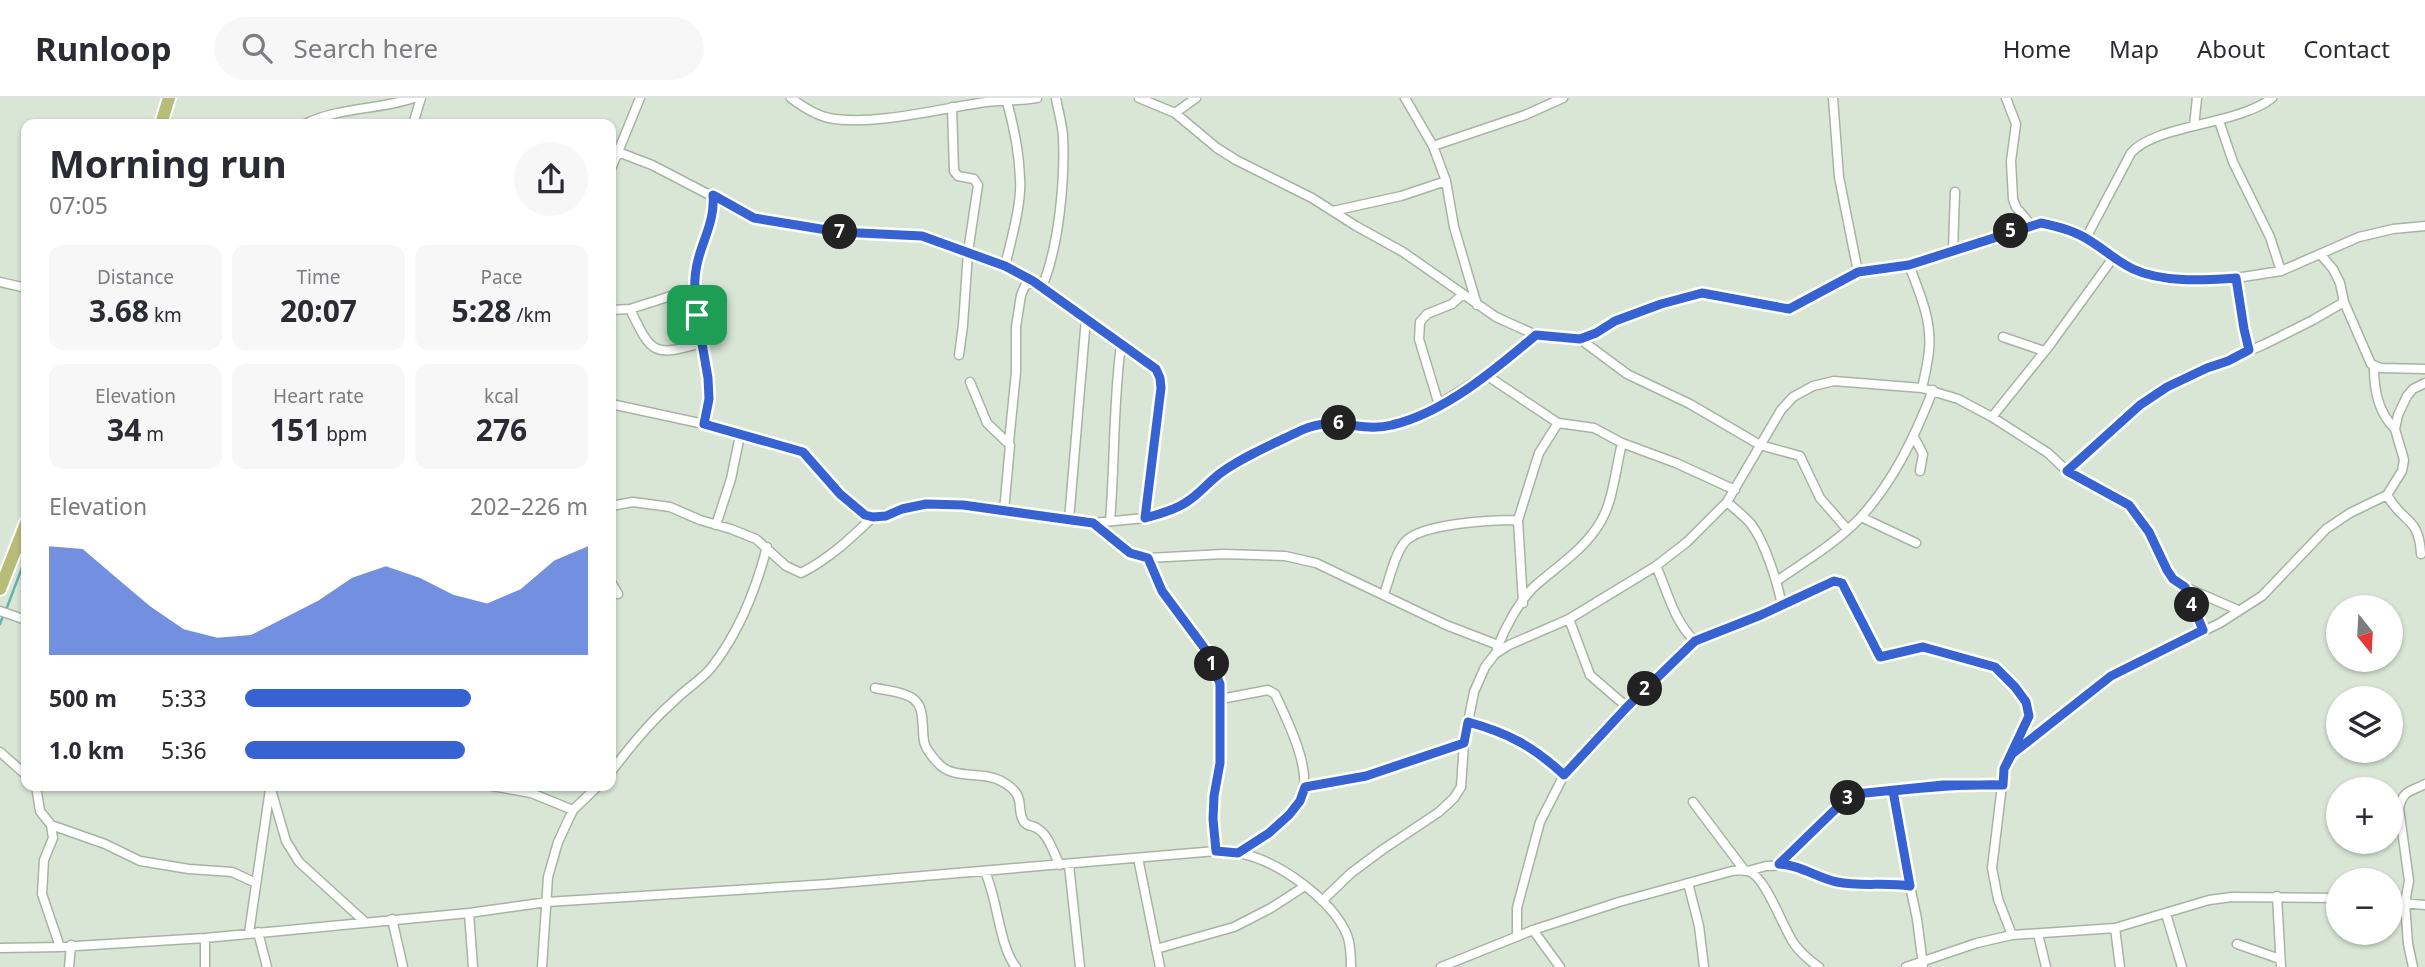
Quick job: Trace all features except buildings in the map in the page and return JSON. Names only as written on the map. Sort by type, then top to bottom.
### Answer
[{"type":"main road","points":[[163,119],[169,98]]},
{"type":"main road","points":[[0,589],[21,536]]},
{"type":"street","points":[[316,119],[337,113],[392,106],[414,98]]},
{"type":"street","points":[[415,119],[421,98]]},
{"type":"street","points":[[616,157],[640,98]]},
{"type":"street","points":[[792,98],[806,109],[827,118],[843,120],[1037,98]]},
{"type":"street","points":[[1042,287],[1052,261],[1062,176],[1063,133],[1056,98]]},
{"type":"street","points":[[1139,98],[1163,103],[1217,148],[1236,160],[1312,198],[1403,252],[1496,317],[1536,335],[1580,339],[1615,321],[1702,293],[1792,308],[1858,272],[1909,265],[2041,223],[2060,227],[2086,238],[2135,270],[2168,278],[2236,278],[2281,271],[2359,237],[2393,229],[2425,226]]},
{"type":"street","points":[[1175,113],[1196,98]]},
{"type":"street","points":[[1405,98],[1433,146],[1446,181],[1454,227],[1478,305]]},
{"type":"street","points":[[1433,146],[1563,98]]},
{"type":"street","points":[[1833,98],[1839,177],[1858,272]]},
{"type":"street","points":[[2006,98],[2016,124],[2011,161],[2013,199],[2031,225]]},
{"type":"street","points":[[2194,126],[2197,98]]},
{"type":"street","points":[[2086,238],[2134,149],[2194,126],[2219,121],[2262,105],[2272,98]]},
{"type":"street","points":[[1005,266],[1021,180],[1013,100]]},
{"type":"street","points":[[952,107],[954,171],[958,176],[974,179],[978,185],[968,252],[958,355]]},
{"type":"street","points":[[2219,121],[2233,162],[2270,237],[2281,271]]},
{"type":"street","points":[[618,152],[652,165],[754,218],[839,232],[922,236],[1005,266],[1042,287],[1156,369],[1160,378],[1159,410],[1145,518]]},
{"type":"street","points":[[1333,211],[1401,196],[1446,181]]},
{"type":"street","points":[[1953,250],[1955,192]]},
{"type":"street","points":[[704,424],[708,388],[693,289],[698,260],[714,210],[713,195]]},
{"type":"street","points":[[2012,754],[2111,676],[2220,623],[2262,596],[2326,529],[2350,513],[2387,495],[2402,471],[2404,460],[2395,429],[2376,396],[2374,367],[2344,302],[2340,283],[2321,255]]},
{"type":"street","points":[[1992,417],[2113,258]]},
{"type":"street","points":[[1909,265],[1926,308],[1929,328],[1930,349],[1922,388]]},
{"type":"street","points":[[2236,278],[2249,350]]},
{"type":"street","points":[[1004,510],[1016,372],[1016,327],[1021,295],[1033,281]]},
{"type":"street","points":[[0,282],[21,287]]},
{"type":"street","points":[[616,310],[630,309],[693,289]]},
{"type":"street","points":[[1439,405],[1419,340],[1420,323],[1422,317],[1452,304],[1462,295]]},
{"type":"street","points":[[2067,471],[2092,446],[2167,387],[2314,320],[2344,302]]},
{"type":"street","points":[[630,309],[652,348],[673,350],[701,343]]},
{"type":"street","points":[[1069,520],[1086,318]]},
{"type":"street","points":[[616,405],[704,424],[803,452],[855,509],[873,517],[926,504],[963,505],[1093,523],[1145,518],[1170,512],[1242,459],[1305,429],[1327,423],[1376,427],[1423,414],[1486,375],[1536,335]]},
{"type":"street","points":[[2003,337],[2044,351]]},
{"type":"street","points":[[1580,339],[1627,374],[1713,417],[1760,445],[1800,456],[1820,498],[1847,530]]},
{"type":"street","points":[[1110,521],[1115,466],[1116,383],[1121,345]]},
{"type":"street","points":[[2374,367],[2425,369]]},
{"type":"street","points":[[1486,375],[1558,423],[1594,428],[1622,443],[1676,463],[1735,490]]},
{"type":"street","points":[[1494,654],[1569,619],[1656,566],[1687,542],[1727,502],[1781,410],[1793,397],[1812,386],[1834,381],[1933,390],[1958,398],[1992,417],[2048,453],[2067,471],[2129,505],[2149,532],[2173,579],[2238,610]]},
{"type":"street","points":[[970,382],[987,423],[1009,442]]},
{"type":"street","points":[[2395,429],[2407,396],[2413,389],[2425,383]]},
{"type":"street","points":[[1778,580],[1861,517],[1894,472],[1914,436],[1933,390]]},
{"type":"street","points":[[1523,603],[1518,520],[1539,453],[1558,423]]},
{"type":"street","points":[[716,525],[731,479],[740,435]]},
{"type":"street","points":[[1914,436],[1923,454],[1920,471]]},
{"type":"street","points":[[1322,901],[1351,873],[1439,812],[1454,798],[1461,787],[1464,743],[1477,681],[1513,615],[1534,586],[1573,555],[1601,521],[1622,443]]},
{"type":"street","points":[[2387,495],[2402,515],[2416,526],[2421,554]]},
{"type":"street","points":[[616,505],[634,502],[670,507],[756,539],[786,566],[802,573],[829,557],[873,517]]},
{"type":"street","points":[[1727,502],[1753,527],[1778,580],[1782,606]]},
{"type":"street","points":[[1861,517],[1916,543]]},
{"type":"street","points":[[1384,594],[1403,544],[1413,535],[1489,520],[1518,520]]},
{"type":"street","points":[[1093,523],[1130,553],[1148,558],[1223,554],[1285,556],[1316,563],[1446,625],[1499,645]]},
{"type":"street","points":[[616,765],[640,732],[709,670],[727,646],[756,583],[766,547]]},
{"type":"street","points":[[1148,558],[1162,591],[1208,653],[1220,684],[1220,763],[1213,819],[1216,851]]},
{"type":"street","points":[[1656,566],[1679,621],[1685,632],[1695,641]]},
{"type":"street","points":[[1517,935],[1517,908],[1540,822],[1564,775],[1627,707],[1695,641],[1838,581],[1848,593],[1880,657],[1923,647],[1995,667],[2015,687],[2028,708],[2028,721],[2004,769],[1992,868],[1998,900],[2012,936]]},
{"type":"street","points":[[2185,587],[2203,630]]},
{"type":"street","points":[[0,611],[21,618]]},
{"type":"street","points":[[1569,619],[1590,675],[1627,707]]},
{"type":"street","points":[[875,688],[909,695],[918,703],[923,713],[924,744],[939,765],[946,770],[990,776],[1005,782],[1020,797],[1023,820],[1026,824],[1038,828],[1064,865],[1080,967]]},
{"type":"street","points":[[1221,699],[1268,690],[1275,694],[1300,754],[1305,787],[1300,801],[1289,815],[1269,833],[1238,853]]},
{"type":"street","points":[[1468,722],[1499,730],[1520,740],[1564,775]]},
{"type":"street","points":[[1305,787],[1366,776],[1464,743]]},
{"type":"street","points":[[0,752],[21,771]]},
{"type":"street","points":[[2413,967],[2404,904],[2409,881],[2399,808],[2406,792],[2425,784]]},
{"type":"street","points":[[1779,864],[1845,800],[1865,792],[1943,785],[2003,785]]},
{"type":"street","points":[[37,791],[40,811],[51,825],[53,838],[44,860],[42,894],[60,947]]},
{"type":"street","points":[[267,967],[254,933],[256,883],[269,791]]},
{"type":"street","points":[[271,791],[286,841],[299,862],[365,922]]},
{"type":"street","points":[[520,791],[573,810]]},
{"type":"street","points":[[542,967],[551,865],[573,810],[593,791]]},
{"type":"street","points":[[1893,791],[1923,965]]},
{"type":"street","points":[[1692,802],[1747,871],[1756,876],[1764,887],[1786,932],[1807,963],[1819,967]]},
{"type":"street","points":[[51,825],[105,844],[140,861],[189,869],[232,872],[256,883]]},
{"type":"street","points":[[0,947],[60,947],[205,938],[469,913],[547,902],[985,872],[1216,851],[1238,853],[1266,862],[1305,886],[1322,901],[1346,934],[1352,967]]},
{"type":"street","points":[[1138,858],[1160,967]]},
{"type":"street","points":[[1441,967],[1532,929],[1732,871],[1747,871],[1779,864],[1791,865],[1833,881],[1860,886],[1910,886]]},
{"type":"street","points":[[985,872],[992,888],[1006,951],[1016,967]]},
{"type":"street","points":[[1688,883],[1699,926],[1704,967]]},
{"type":"street","points":[[1156,949],[1234,927],[1280,903],[1305,886]]},
{"type":"street","points":[[1906,967],[1923,965],[1977,943],[2012,936],[2115,928],[2209,900],[2277,896],[2326,898]]},
{"type":"street","points":[[2237,944],[2281,963],[2277,896]]},
{"type":"street","points":[[2404,904],[2425,905]]},
{"type":"street","points":[[469,913],[473,967]]},
{"type":"street","points":[[2166,914],[2182,967]]},
{"type":"street","points":[[392,919],[403,967]]},
{"type":"street","points":[[2115,928],[2120,967]]},
{"type":"street","points":[[1532,929],[1560,967]]},
{"type":"street","points":[[2038,934],[2046,967]]},
{"type":"street","points":[[205,938],[205,967]]},
{"type":"street","points":[[69,967],[71,945]]},
{"type":"waterway","points":[[6,610],[21,570]]},
{"type":"waterway","points":[[0,624],[3,616]]},
{"type":"route","points":[[697,315],[693,289],[698,260],[714,210],[713,195],[754,218],[839,232],[922,236],[1005,266],[1033,281],[1156,369],[1161,388],[1145,518],[1170,512],[1242,459],[1305,429],[1327,423],[1376,427],[1423,414],[1459,394],[1536,335],[1580,339],[1615,321],[1685,296],[1702,293],[1789,309],[1858,272],[1909,265],[2041,223],[2060,227],[2086,238],[2135,270],[2168,278],[2236,278],[2249,350],[2167,387],[2140,405],[2067,471],[2116,496],[2137,514],[2167,570],[2173,579],[2185,587],[2203,630],[2111,676],[2012,754],[2004,769],[2003,785],[1975,785],[1960,784],[1893,791],[1903,859],[1910,886],[1860,886],[1833,881],[1791,865],[1779,864],[1845,800],[1856,794],[1943,785],[1960,784],[2003,785],[2004,769],[2028,721],[2029,712],[2026,702],[2015,687],[1992,666],[1923,647],[1898,651],[1883,657],[1877,655],[1848,593],[1838,581],[1695,641],[1627,707],[1564,775],[1520,740],[1499,730],[1468,722],[1464,743],[1366,776],[1305,787],[1300,801],[1269,833],[1238,853],[1216,851],[1213,819],[1220,763],[1220,684],[1208,653],[1162,591],[1148,558],[1130,553],[1093,523],[963,505],[926,504],[902,509],[886,516],[865,515],[840,494],[814,461],[803,452],[704,424],[709,399],[708,378],[697,315]]}]
